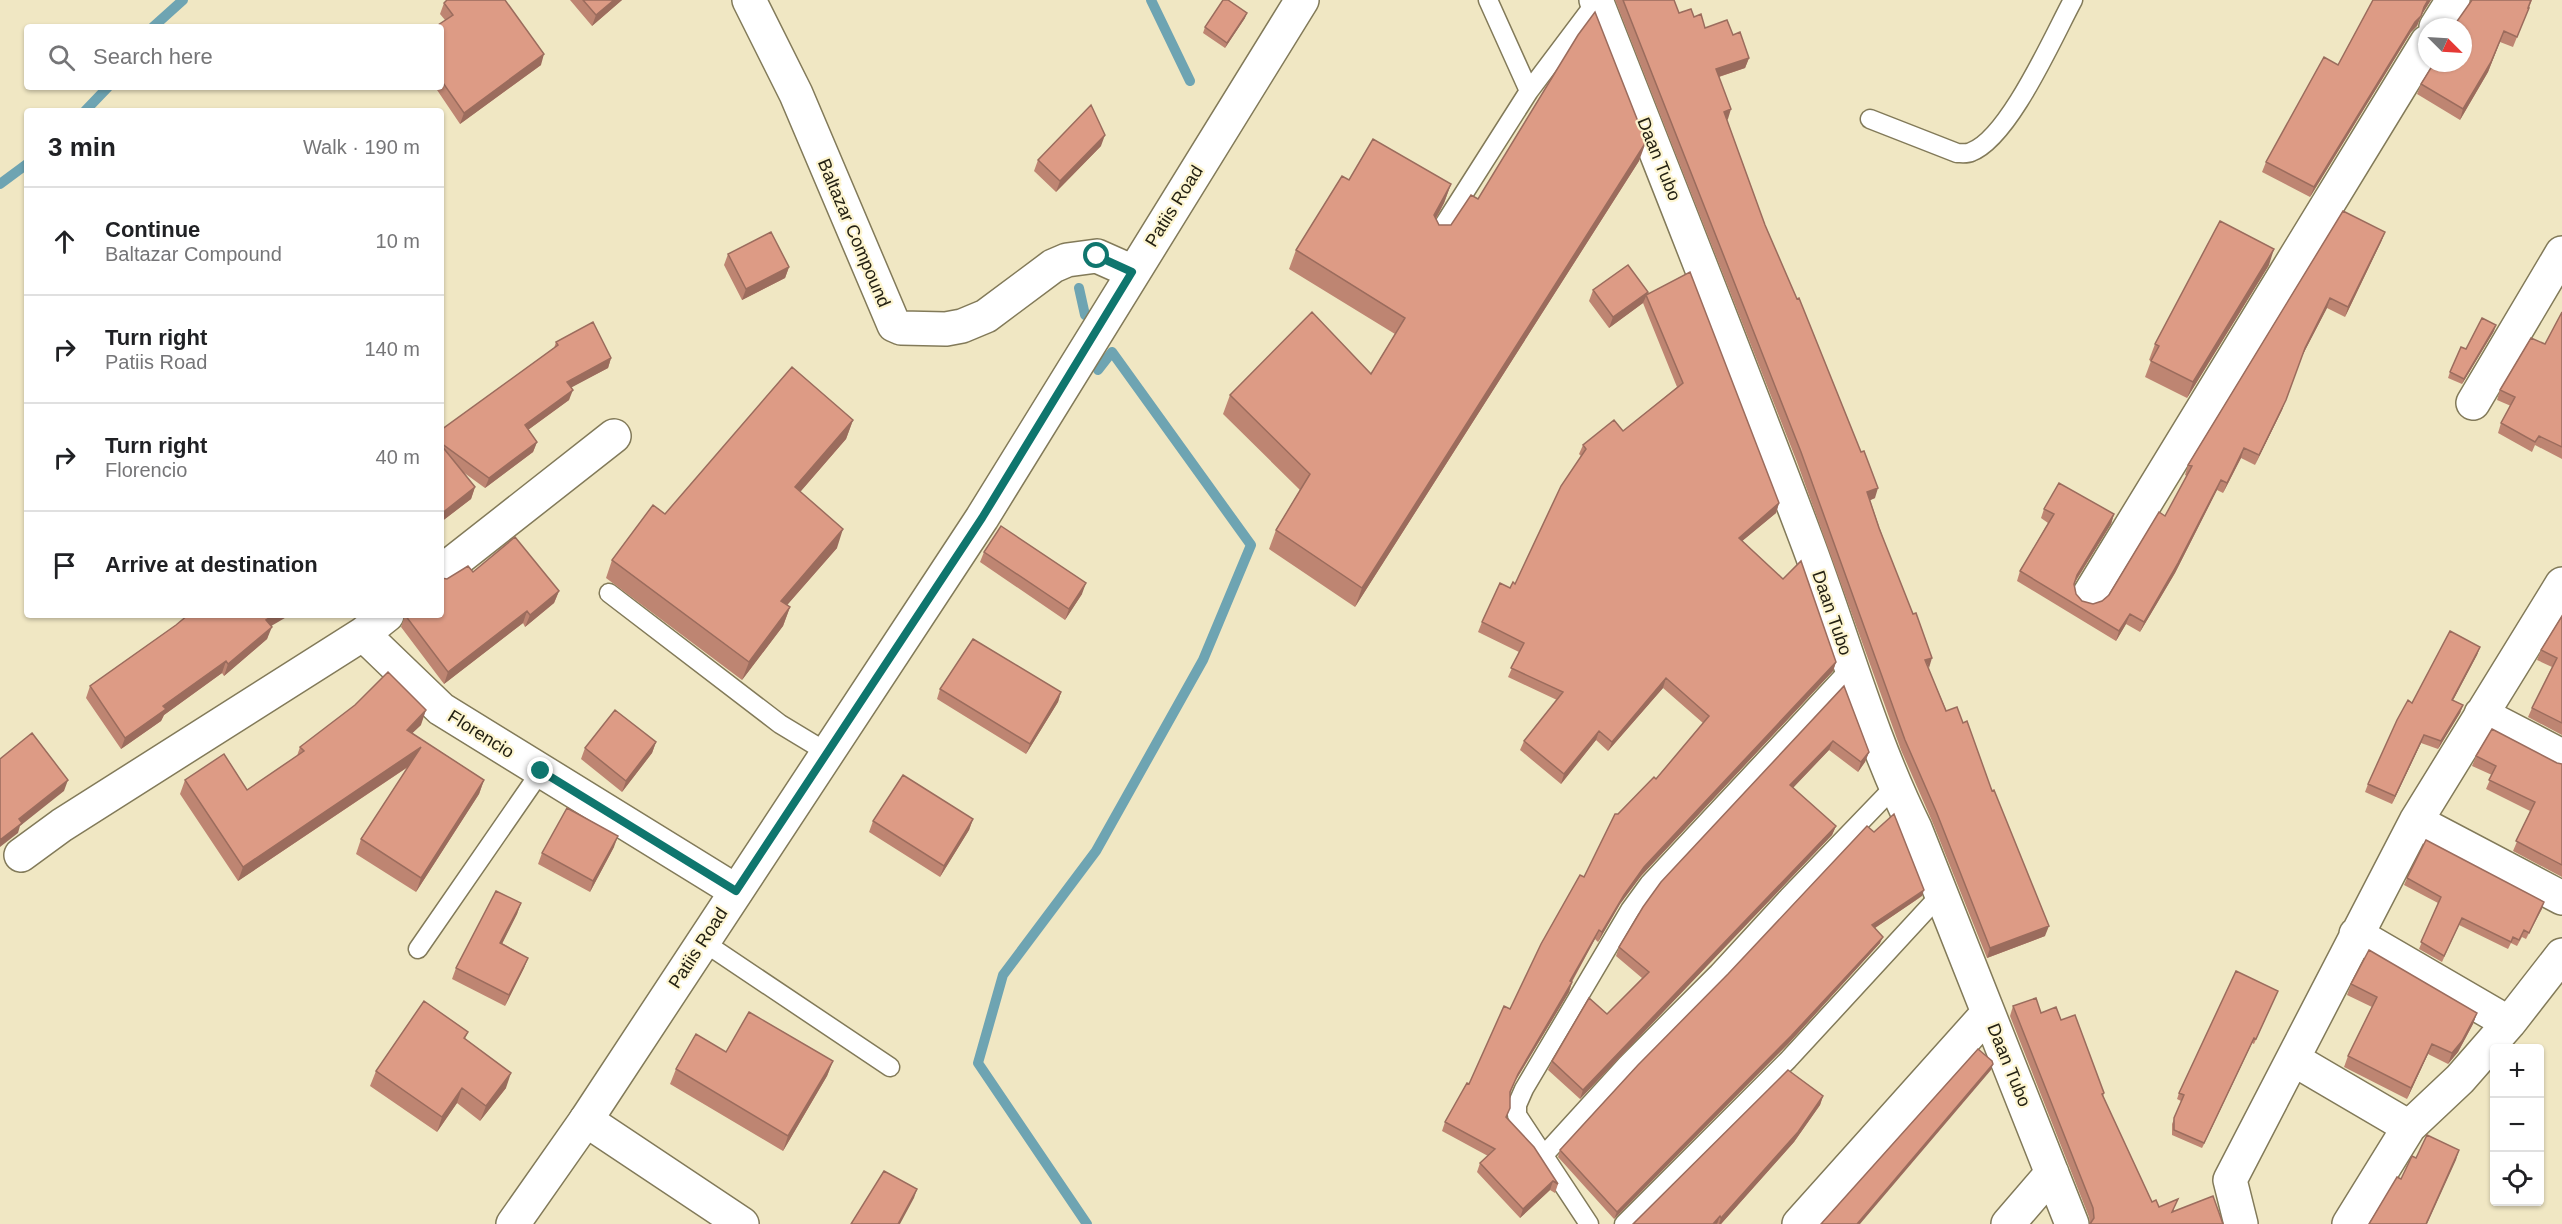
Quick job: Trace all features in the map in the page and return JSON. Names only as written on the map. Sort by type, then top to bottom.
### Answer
[{"type":"street","name":"Baltazar Compound","points":[[749,0],[796,94],[894,325],[901,328],[946,329],[962,326],[986,316],[1053,266],[1067,260],[1097,256],[1132,272]]},
{"type":"street","points":[[2442,18],[2453,0]]},
{"type":"street","name":"Patiis Road","points":[[513,1224],[586,1120],[982,518],[1300,1]]},
{"type":"street","name":"Daan Tubo","points":[[1596,1],[1742,369],[1824,586],[1851,668],[1895,786],[1916,828],[2072,1224]]},
{"type":"street","points":[[2090,595],[2418,57]]},
{"type":"street","points":[[2473,403],[2559,264]]},
{"type":"street","points":[[444,570],[614,436]]},
{"type":"street","points":[[2241,1224],[2230,1180],[2416,821],[2481,714],[2559,597]]},
{"type":"street","points":[[21,855],[72,818],[375,624]]},
{"type":"street","name":"Florencio","points":[[375,624],[441,710],[736,891]]},
{"type":"street","points":[[2481,714],[2562,756]]},
{"type":"street","points":[[2416,821],[2562,898]]},
{"type":"street","points":[[2356,934],[2509,1023]]},
{"type":"street","points":[[2349,1224],[2409,1127],[2460,1079],[2562,958]]},
{"type":"street","points":[[1799,1224],[1988,1013]]},
{"type":"street","points":[[2293,1059],[2409,1127]]},
{"type":"street","points":[[586,1120],[742,1224]]},
{"type":"street","points":[[2008,1224],[2052,1173]]},
{"type":"lane","points":[[1488,0],[1529,91]]},
{"type":"lane","points":[[1870,119],[1957,153],[1969,153],[1983,145],[2016,105],[2073,0]]},
{"type":"lane","points":[[1438,234],[1529,91],[1596,1]]},
{"type":"lane","points":[[609,593],[780,724],[828,753]]},
{"type":"lane","points":[[1589,1224],[1517,1115],[1517,1105],[1524,1089],[1630,910],[1649,884],[1851,668]]},
{"type":"lane","points":[[418,949],[541,771]]},
{"type":"lane","points":[[1544,1155],[1628,1064],[1718,973],[1780,904],[1895,786]]},
{"type":"lane","points":[[1624,1224],[1788,1060],[1941,894]]},
{"type":"lane","points":[[702,941],[890,1067]]},
{"type":"building","points":[[447,0],[505,0],[544,54],[464,113],[444,84],[444,24],[440,24],[453,15],[444,3]]},
{"type":"building","points":[[583,0],[614,0],[596,15]]},
{"type":"building","points":[[1223,0],[1228,0],[1247,13],[1227,43],[1205,27]]},
{"type":"building","points":[[1623,0],[1674,0],[1679,13],[1691,9],[1694,17],[1701,14],[1705,28],[1727,20],[1733,35],[1740,32],[1749,58],[1716,69],[1731,109],[1724,112],[1765,225],[1797,299],[1799,298],[1861,452],[1864,451],[1878,488],[1867,492],[1879,528],[1913,614],[1916,613],[1932,658],[1925,660],[1946,711],[1957,707],[1963,723],[1967,721],[1992,791],[1994,790],[2049,926],[1990,948],[1936,811],[1905,740],[1801,452]]},
{"type":"building","points":[[2373,0],[2428,0],[2421,16],[2415,22],[2314,187],[2266,162],[2324,57],[2338,65]]},
{"type":"building","points":[[2472,0],[2531,0],[2517,37],[2504,31],[2491,62],[2463,109],[2421,84],[2428,72],[2472,72],[2472,18],[2459,18]]},
{"type":"building","points":[[1595,12],[1646,142],[1362,588],[1276,530],[1310,474],[1230,395],[1312,312],[1371,374],[1405,318],[1296,250],[1342,176],[1349,180],[1373,139],[1451,184],[1434,215],[1439,225],[1451,225],[1471,195],[1478,199],[1578,35]]},
{"type":"building","points":[[1091,105],[1105,135],[1060,181],[1038,160]]},
{"type":"building","points":[[2343,211],[2385,232],[2348,307],[2330,298],[2305,348],[2286,400],[2259,455],[2244,448],[2227,483],[2221,480],[2144,622],[2130,614],[2119,631],[2020,571],[2054,514],[2044,509],[2059,483],[2114,514],[2077,575],[2074,584],[2076,594],[2082,601],[2093,604],[2109,595],[2159,512],[2165,516],[2192,466],[2188,465]]},
{"type":"building","points":[[2220,221],[2274,249],[2193,382],[2151,361],[2159,346],[2155,344]]},
{"type":"building","points":[[771,232],[789,267],[746,289],[728,254]]},
{"type":"building","points":[[1628,265],[1648,292],[1613,317],[1593,290]]},
{"type":"building","points":[[1690,272],[1779,503],[1739,538],[1783,579],[1801,561],[1836,662],[1644,867],[1602,932],[1599,930],[1510,1092],[1510,1108],[1506,1117],[1534,1147],[1558,1184],[1553,1181],[1523,1209],[1480,1163],[1495,1149],[1445,1122],[1467,1083],[1469,1084],[1504,1006],[1510,1009],[1541,944],[1580,875],[1584,877],[1615,814],[1618,814],[1654,777],[1656,779],[1709,716],[1666,678],[1612,742],[1599,731],[1564,774],[1524,741],[1563,692],[1511,668],[1524,643],[1482,622],[1500,583],[1510,588],[1513,582],[1515,584],[1561,486],[1586,449],[1583,445],[1614,420],[1623,431],[1683,383],[1646,295]]},
{"type":"building","points":[[2562,312],[2562,447],[2539,436],[2535,442],[2501,423],[2515,397],[2500,390],[2531,338],[2545,344]]},
{"type":"building","points":[[2482,318],[2496,325],[2464,379],[2450,372],[2461,347],[2466,349]]},
{"type":"building","points":[[593,322],[611,358],[567,382],[573,390],[525,425],[537,442],[489,478],[444,445],[444,428],[558,345],[556,342]]},
{"type":"building","points":[[792,367],[853,420],[795,487],[843,529],[781,601],[790,607],[749,662],[612,560],[653,505],[665,514]]},
{"type":"building","points":[[444,449],[475,487],[444,512]]},
{"type":"building","points":[[1001,526],[1086,583],[1069,609],[984,552]]},
{"type":"building","points":[[515,537],[559,591],[530,615],[527,611],[448,672],[407,618],[444,618],[444,578],[447,579],[468,566],[473,572]]},
{"type":"building","points":[[2562,616],[2562,723],[2532,708],[2557,658],[2541,650]]},
{"type":"building","points":[[184,618],[269,618],[266,620],[272,627],[228,664],[226,661],[163,706],[166,709],[125,738],[90,686]]},
{"type":"building","points":[[2450,631],[2480,647],[2452,700],[2463,705],[2441,741],[2424,735],[2395,796],[2368,784],[2397,720],[2408,700],[2412,703]]},
{"type":"building","points":[[973,639],[1061,692],[1030,744],[940,689]]},
{"type":"building","points":[[388,672],[426,710],[407,730],[484,780],[421,878],[361,839],[421,747],[243,867],[185,780],[224,754],[247,790],[304,751],[300,747],[355,705]]},
{"type":"building","points":[[1844,686],[1869,752],[1861,762],[1833,741],[1790,785],[1836,826],[1583,1090],[1552,1061],[1589,998],[1607,1014],[1649,972],[1619,947],[1643,907],[1661,882]]},
{"type":"building","points":[[615,710],[656,742],[626,781],[585,748]]},
{"type":"building","points":[[2492,729],[2562,764],[2562,865],[2516,841],[2535,802],[2489,780],[2496,766],[2476,756]]},
{"type":"building","points":[[32,733],[68,780],[19,819],[22,823],[0,840],[0,759]]},
{"type":"building","points":[[903,775],[973,819],[944,866],[873,821]]},
{"type":"building","points":[[567,808],[618,836],[593,881],[542,853]]},
{"type":"building","points":[[1894,814],[1924,890],[1872,925],[1883,937],[1791,1036],[1617,1212],[1560,1150],[1638,1065],[1728,974],[1867,826],[1874,832]]},
{"type":"building","points":[[2426,840],[2544,902],[2529,933],[2524,930],[2519,940],[2513,937],[2511,942],[2462,918],[2444,956],[2421,942],[2441,897],[2407,878]]},
{"type":"building","points":[[496,891],[521,903],[500,943],[528,958],[509,995],[456,968]]},
{"type":"building","points":[[2369,950],[2477,1013],[2462,1041],[2452,1053],[2432,1044],[2411,1088],[2348,1056],[2377,997],[2351,984]]},
{"type":"building","points":[[2236,971],[2278,991],[2204,1143],[2174,1130],[2174,1118],[2184,1095],[2179,1093]]},
{"type":"building","points":[[2036,998],[2041,1013],[2056,1007],[2061,1020],[2075,1015],[2104,1093],[2102,1094],[2152,1202],[2156,1200],[2159,1207],[2178,1199],[2172,1212],[2213,1196],[2223,1224],[2090,1224],[2094,1218],[2093,1208],[2013,1006]]},
{"type":"building","points":[[424,1001],[468,1032],[464,1038],[511,1073],[486,1106],[462,1088],[442,1117],[376,1071]]},
{"type":"building","points":[[749,1012],[833,1061],[788,1136],[676,1069],[696,1034],[726,1052]]},
{"type":"building","points":[[1978,1049],[1993,1064],[1857,1224],[1821,1224]]},
{"type":"building","points":[[1788,1070],[1823,1096],[1798,1132],[1721,1218],[1720,1216],[1713,1224],[1633,1224]]},
{"type":"building","points":[[2427,1135],[2459,1150],[2426,1224],[2369,1224],[2397,1177],[2401,1179],[2412,1156],[2416,1158]]},
{"type":"building","points":[[884,1171],[917,1189],[898,1224],[851,1224]]},
{"type":"waterway","points":[[156,24],[183,0]]},
{"type":"waterway","points":[[1151,0],[1190,81]]},
{"type":"waterway","points":[[88,108],[105,90]]},
{"type":"waterway","points":[[0,184],[24,166]]},
{"type":"waterway","points":[[1079,288],[1085,315]]},
{"type":"waterway","points":[[1087,1224],[978,1063],[1003,975],[1096,851],[1203,660],[1251,545],[1112,352],[1098,370]]},
{"type":"route","points":[[541,771],[736,891],[982,518],[1132,272],[1097,256]]}]
